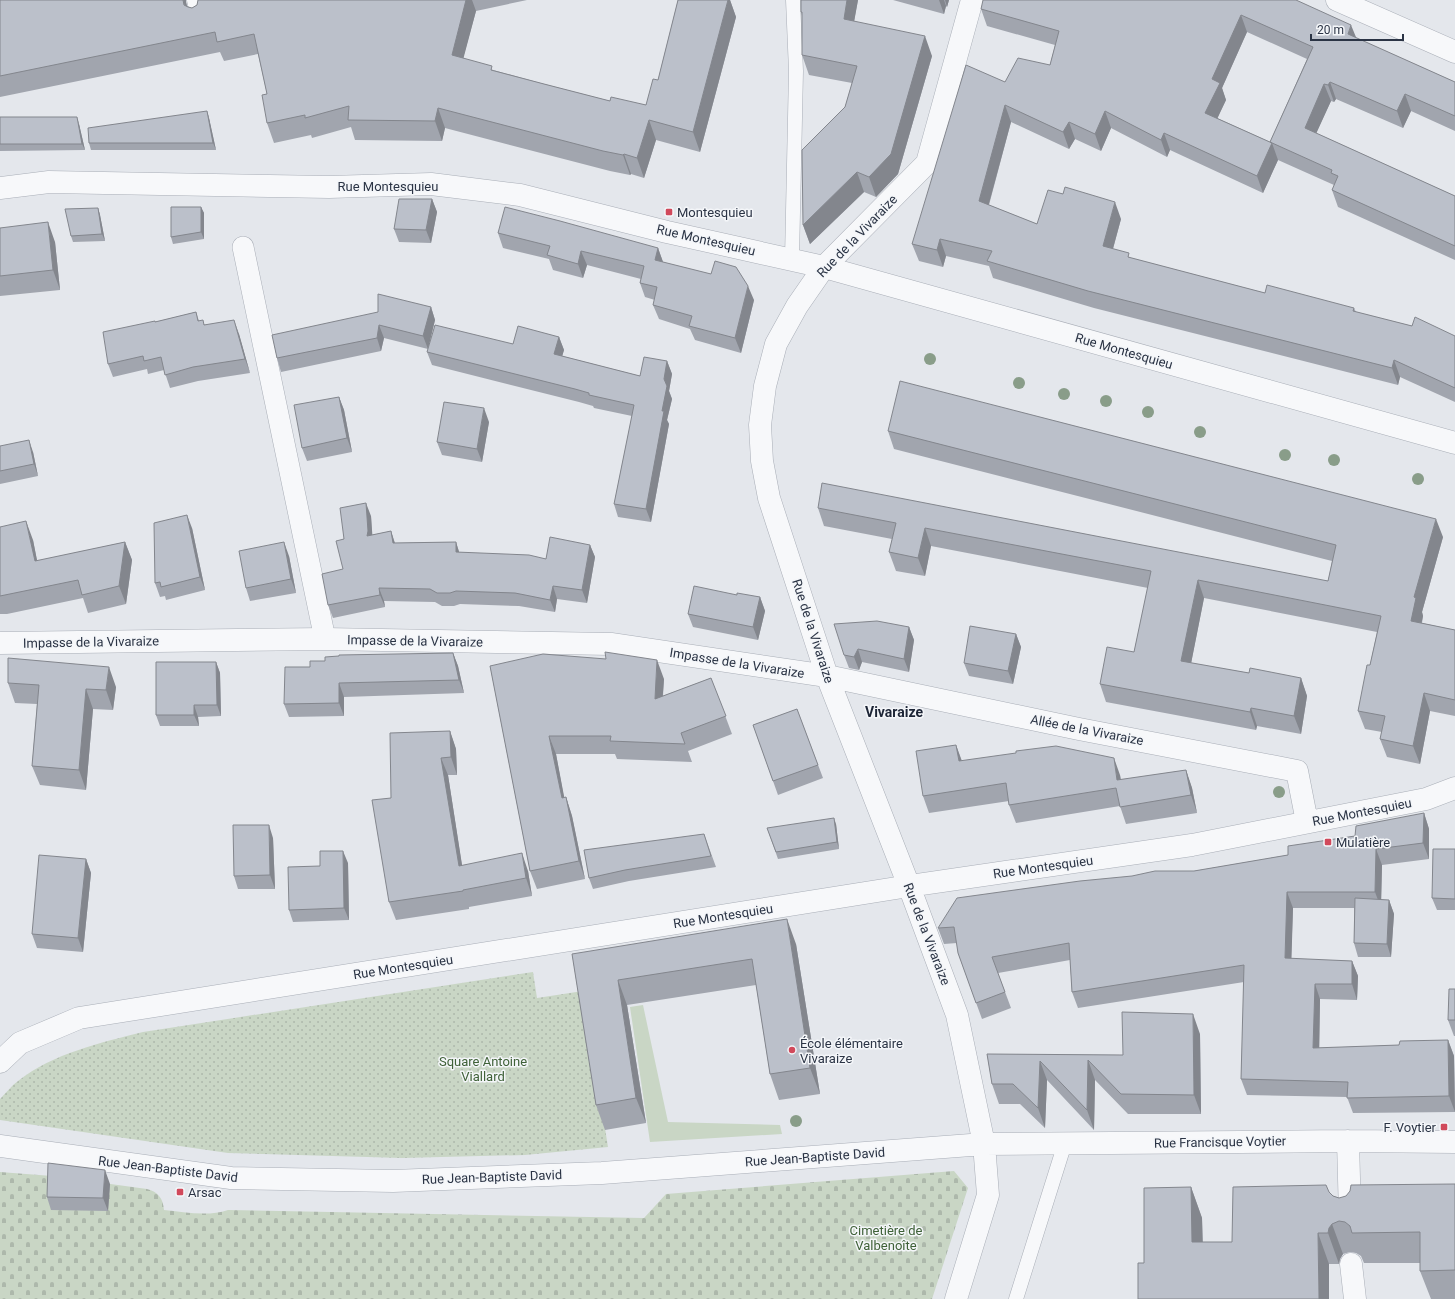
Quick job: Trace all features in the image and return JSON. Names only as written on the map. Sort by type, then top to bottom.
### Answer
[{"type":"street","name":"Rue de la Vivaraize","points":[[956,1299],[988,1195],[984,1144],[957,1015],[909,886],[827,676],[769,498],[762,461],[760,425],[765,386],[776,344],[797,306],[824,267],[928,163],[972,0]]},
{"type":"street","points":[[1337,0],[1455,52]]},
{"type":"street","name":"Rue Montesquieu","points":[[0,188],[49,182],[329,186],[431,184],[520,195],[667,232],[824,267],[1455,443]]},
{"type":"street","points":[[243,248],[325,639]]},
{"type":"street","name":"Impasse de la Vivaraize","points":[[0,643],[325,639],[610,644],[827,676]]},
{"type":"street","name":"Allée de la Vivaraize","points":[[827,676],[1071,728],[1297,771],[1307,822]]},
{"type":"street","name":"Rue Montesquieu","points":[[0,1062],[20,1043],[79,1018],[909,886],[1192,845],[1426,799],[1455,788]]},
{"type":"street","points":[[1348,1141],[1350,1216]]},
{"type":"street","name":"Rue Francisque Voytier","points":[[984,1144],[1348,1141],[1455,1142]]},
{"type":"street","name":"Rue Jean-Baptiste David","points":[[0,1146],[231,1178],[393,1181],[602,1173],[984,1144]]},
{"type":"street","points":[[1351,1264],[1355,1299]]},
{"type":"lane","points":[[194,0],[198,19]]},
{"type":"lane","points":[[792,260],[796,71],[793,0]]},
{"type":"lane","points":[[1016,1299],[1065,1143]]},
{"type":"green space","name":"Square Antoine Viallard","points":[[533,972],[537,998],[583,991],[608,1147],[525,1155],[402,1158],[228,1153],[0,1120],[0,1099],[18,1081],[32,1071],[62,1056],[110,1040],[143,1032]]},
{"type":"green space","points":[[643,1005],[668,1122],[780,1125],[782,1134],[650,1142],[630,1007]]},
{"type":"green space","name":"Cimetière de Valbenoîte","points":[[954,1171],[968,1188],[932,1299],[0,1299],[0,1172],[52,1176],[147,1189],[159,1196],[164,1210],[196,1213],[212,1213],[228,1210],[644,1218],[666,1194]]},
{"type":"building","points":[[0,0],[183,0],[184,5],[192,8],[197,5],[198,0],[466,0],[452,55],[492,66],[491,70],[544,84],[610,101],[611,97],[646,105],[653,79],[658,80],[678,0],[728,0],[693,132],[649,120],[637,158],[624,154],[603,151],[438,108],[435,121],[348,120],[349,106],[305,118],[305,115],[267,123],[262,95],[267,94],[254,34],[217,42],[215,32],[0,76]]},
{"type":"building","points":[[801,0],[847,0],[844,19],[925,36],[891,154],[869,177],[857,172],[803,225],[802,150],[845,107],[857,66],[802,55]]},
{"type":"building","points":[[983,0],[1296,0],[1351,25],[1348,34],[1455,82],[1455,116],[1405,94],[1397,111],[1330,82],[1328,85],[1324,84],[1305,128],[1455,196],[1455,246],[1332,190],[1338,176],[1331,173],[1332,170],[1270,142],[1313,47],[1241,15],[1212,79],[1220,83],[1205,113],[1272,143],[1257,176],[1164,133],[1161,140],[1105,111],[1095,134],[1069,122],[1063,132],[1005,105],[979,201],[1037,224],[1048,190],[1063,194],[1065,187],[1115,202],[1103,246],[1129,253],[1128,257],[1265,293],[1267,285],[1354,308],[1353,311],[1412,326],[1415,317],[1455,336],[1455,388],[1394,360],[1392,368],[1088,291],[987,261],[992,251],[940,239],[937,250],[912,244],[966,65],[1005,82],[1018,58],[1050,65],[1059,31],[981,9]]},
{"type":"building","points":[[207,111],[213,143],[89,143],[88,128]]},
{"type":"building","points":[[0,117],[77,117],[82,144],[0,144]]},
{"type":"building","points":[[399,199],[432,199],[426,230],[394,229]]},
{"type":"building","points":[[171,207],[201,207],[201,232],[171,237]]},
{"type":"building","points":[[505,207],[658,248],[655,260],[711,274],[715,261],[736,267],[748,286],[735,338],[689,326],[692,316],[653,305],[657,287],[640,283],[644,266],[581,251],[578,264],[547,255],[550,246],[498,233]]},
{"type":"building","points":[[98,208],[102,234],[71,236],[65,209]]},
{"type":"building","points":[[48,222],[53,270],[0,276],[0,228]]},
{"type":"building","points":[[378,294],[431,307],[423,336],[379,325],[377,338],[277,358],[272,335],[378,312]]},
{"type":"building","points":[[196,312],[198,321],[203,320],[204,325],[234,320],[245,359],[193,367],[165,375],[161,357],[144,361],[143,356],[108,364],[103,332]]},
{"type":"building","points":[[435,325],[513,344],[518,326],[559,337],[554,354],[640,376],[644,357],[667,361],[664,379],[667,386],[662,411],[664,411],[646,509],[614,504],[634,405],[589,395],[589,393],[575,389],[427,352]]},
{"type":"building","points":[[900,381],[1436,519],[1414,597],[1416,598],[1411,621],[1455,630],[1455,700],[1424,693],[1413,746],[1380,739],[1385,716],[1358,711],[1367,665],[1370,665],[1381,616],[1198,580],[1181,661],[1249,673],[1250,668],[1301,678],[1294,716],[1251,708],[1250,712],[1100,684],[1107,647],[1134,652],[1151,571],[925,528],[918,558],[889,552],[896,523],[818,508],[822,483],[1328,581],[1336,545],[888,431]]},
{"type":"building","points":[[339,397],[347,438],[302,448],[294,405]]},
{"type":"building","points":[[444,402],[484,408],[477,449],[437,442]]},
{"type":"building","points":[[29,440],[34,464],[0,471],[0,446]]},
{"type":"building","points":[[366,503],[367,536],[391,531],[393,543],[456,542],[456,552],[529,555],[546,559],[550,537],[590,545],[582,590],[553,586],[550,600],[515,593],[456,591],[450,593],[437,593],[430,589],[379,588],[380,595],[328,605],[322,574],[343,569],[336,541],[344,539],[340,508]]},
{"type":"building","points":[[187,515],[200,577],[161,587],[160,582],[155,583],[154,523]]},
{"type":"building","points":[[26,521],[35,561],[125,542],[119,586],[82,595],[78,580],[0,596],[0,527]]},
{"type":"building","points":[[284,542],[291,579],[246,588],[239,551]]},
{"type":"building","points":[[694,586],[737,595],[737,593],[760,597],[753,627],[688,614]]},
{"type":"building","points":[[877,621],[909,627],[904,659],[858,649],[854,657],[844,655],[834,624]]},
{"type":"building","points":[[970,626],[1016,634],[1008,671],[964,663]]},
{"type":"building","points":[[605,652],[657,660],[655,699],[711,678],[726,716],[681,733],[685,744],[610,741],[611,736],[549,736],[562,798],[566,797],[579,861],[530,871],[490,666],[543,654],[606,659]]},
{"type":"building","points":[[453,653],[459,680],[339,683],[339,703],[284,704],[285,667],[310,667],[310,661],[325,661],[325,657],[339,655]]},
{"type":"building","points":[[8,658],[109,667],[106,690],[86,689],[79,770],[32,766],[39,685],[8,683]]},
{"type":"building","points":[[156,662],[216,662],[217,705],[194,705],[194,715],[156,715]]},
{"type":"building","points":[[797,709],[818,765],[773,781],[753,725]]},
{"type":"building","points":[[450,731],[451,757],[441,758],[459,866],[522,853],[526,878],[463,891],[389,902],[372,800],[391,798],[390,733]]},
{"type":"building","points":[[956,745],[959,761],[1056,746],[1114,758],[1117,780],[1186,770],[1191,795],[1120,807],[1116,788],[1009,805],[1006,783],[923,796],[916,751]]},
{"type":"building","points":[[1424,813],[1423,843],[1376,849],[1375,892],[1287,892],[1285,958],[1352,961],[1352,984],[1315,984],[1313,1048],[1399,1045],[1400,1041],[1448,1040],[1449,1096],[1347,1098],[1348,1082],[1241,1079],[1244,965],[1072,992],[1069,943],[992,957],[1005,992],[976,1003],[958,953],[954,927],[938,928],[957,898],[1080,881],[1132,876],[1155,871],[1194,871],[1288,855],[1288,846],[1355,836],[1356,826]]},
{"type":"building","points":[[834,818],[837,842],[776,852],[767,828]]},
{"type":"building","points":[[233,825],[269,825],[270,875],[234,876]]},
{"type":"building","points":[[704,834],[711,856],[625,870],[589,878],[584,850]]},
{"type":"building","points":[[1433,849],[1455,849],[1455,899],[1432,898]]},
{"type":"building","points":[[320,851],[343,851],[344,908],[289,910],[288,867],[320,866]]},
{"type":"building","points":[[39,855],[86,859],[78,938],[32,934]]},
{"type":"building","points":[[1355,898],[1389,900],[1387,944],[1354,943]]},
{"type":"building","points":[[787,919],[810,1068],[770,1074],[752,959],[618,980],[636,1098],[596,1105],[572,954]]},
{"type":"building","points":[[1449,989],[1455,989],[1455,1020],[1448,1020]]},
{"type":"building","points":[[1122,1012],[1193,1014],[1194,1095],[1121,1094],[1088,1060],[1087,1110],[1040,1061],[1038,1108],[1013,1084],[992,1084],[987,1054],[1123,1055]]},
{"type":"building","points":[[48,1163],[105,1170],[103,1198],[47,1197]]},
{"type":"building","points":[[1455,1184],[1455,1270],[1420,1271],[1420,1232],[1352,1233],[1350,1226],[1345,1222],[1339,1221],[1332,1224],[1328,1233],[1318,1233],[1319,1299],[1138,1299],[1138,1263],[1144,1263],[1144,1188],[1191,1187],[1192,1242],[1232,1242],[1233,1187],[1326,1185],[1329,1192],[1333,1196],[1339,1198],[1346,1196],[1350,1191],[1351,1185]]},
{"type":"place","name":"Montesquieu","points":[[669,212]]},
{"type":"place","name":"Mulatière","points":[[1328,842]]},
{"type":"place","name":"École élémentaire Vivaraize","points":[[792,1050]]},
{"type":"place","name":"F. Voytier","points":[[1444,1127]]},
{"type":"place","name":"Arsac","points":[[180,1192]]},
{"type":"district","name":"Vivaraize","points":[[894,712]]}]
